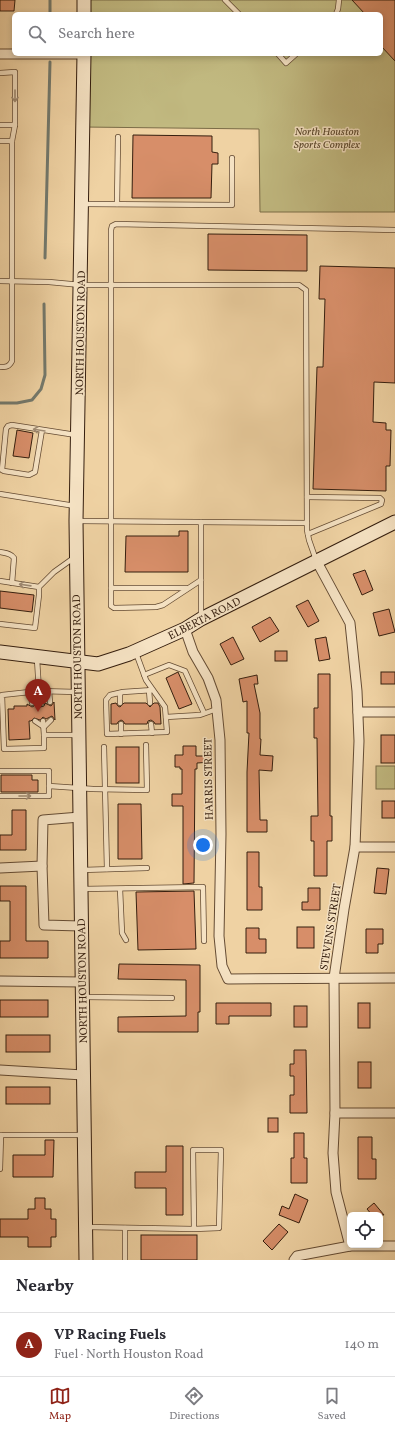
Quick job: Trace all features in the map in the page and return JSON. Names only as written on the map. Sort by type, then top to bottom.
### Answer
[{"type":"street","points":[[84,0],[84,12]]},
{"type":"street","points":[[0,54],[12,54]]},
{"type":"street","name":"NORTH HOUSTON ROAD","points":[[84,56],[76,556],[86,1260]]},
{"type":"street","name":"ELBERTA ROAD","points":[[0,652],[98,664],[136,651],[185,629],[201,619],[316,560],[395,522]]},
{"type":"street","name":"STEVENS STREET","points":[[316,560],[350,623],[358,712],[355,847],[334,978],[333,1153],[336,1192],[347,1234]]},
{"type":"street","name":"HARRIS STREET","points":[[185,629],[193,652],[208,678],[216,700],[217,709],[220,740],[221,834],[219,936],[222,966],[228,979],[334,978]]},
{"type":"street","points":[[358,712],[395,712]]},
{"type":"street","points":[[80,817],[43,820],[42,866],[44,925],[81,926]]},
{"type":"street","points":[[355,847],[395,847]]},
{"type":"street","points":[[0,868],[42,866]]},
{"type":"street","points":[[334,978],[395,978]]},
{"type":"street","points":[[0,981],[82,982]]},
{"type":"street","points":[[0,1070],[83,1075]]},
{"type":"street","points":[[334,1113],[395,1113]]},
{"type":"street","points":[[383,1246],[395,1246]]},
{"type":"street","points":[[294,1260],[296,1256],[347,1247]]},
{"type":"lane","points":[[226,0],[237,12]]},
{"type":"lane","points":[[337,12],[339,0]]},
{"type":"lane","points":[[280,56],[286,63],[294,56]]},
{"type":"lane","points":[[0,73],[15,72],[15,125],[12,140],[12,361],[7,367],[0,367]]},
{"type":"lane","points":[[0,125],[15,125]]},
{"type":"lane","points":[[117,204],[118,137]]},
{"type":"lane","points":[[0,141],[12,140]]},
{"type":"lane","points":[[82,204],[232,205],[232,158]]},
{"type":"lane","points":[[201,580],[163,605],[156,607],[114,608],[111,606],[112,226],[116,224],[395,230]]},
{"type":"lane","points":[[0,282],[49,282],[81,285],[299,286],[306,290],[307,523],[308,534],[316,560]]},
{"type":"lane","points":[[42,430],[35,472],[30,475],[2,470],[6,429],[8,426],[12,425],[42,430],[78,436]]},
{"type":"lane","points":[[0,494],[76,506]]},
{"type":"lane","points":[[307,497],[380,498],[382,500],[381,504],[308,534]]},
{"type":"lane","points":[[76,521],[307,523]]},
{"type":"lane","points":[[201,522],[201,619]]},
{"type":"lane","points":[[0,552],[13,555],[12,583]]},
{"type":"lane","points":[[0,624],[35,628],[39,587],[54,572],[76,556]]},
{"type":"lane","points":[[0,581],[39,587]]},
{"type":"lane","points":[[111,588],[187,588]]},
{"type":"lane","points":[[136,651],[151,690],[165,707],[167,732],[107,734],[106,700],[110,695],[120,692],[151,690]]},
{"type":"lane","points":[[37,657],[41,703]]},
{"type":"lane","points":[[144,675],[169,665],[185,671],[204,713]]},
{"type":"lane","points":[[150,703],[151,690]]},
{"type":"lane","points":[[43,721],[44,748],[4,750],[2,695],[39,691],[78,692]]},
{"type":"lane","points":[[50,691],[50,702]]},
{"type":"lane","points":[[31,692],[32,703]]},
{"type":"lane","points":[[120,692],[120,703]]},
{"type":"lane","points":[[166,717],[200,715],[217,709]]},
{"type":"lane","points":[[44,727],[51,720]]},
{"type":"lane","points":[[35,721],[44,727]]},
{"type":"lane","points":[[121,724],[121,734]]},
{"type":"lane","points":[[151,724],[152,733]]},
{"type":"lane","points":[[44,736],[78,735]]},
{"type":"lane","points":[[49,786],[105,790],[147,790],[146,745]]},
{"type":"lane","points":[[104,747],[107,869]]},
{"type":"lane","points":[[0,771],[49,771],[49,796],[0,796]]},
{"type":"lane","points":[[80,870],[147,868]]},
{"type":"lane","points":[[80,889],[203,887],[204,941]]},
{"type":"lane","points":[[120,888],[122,933],[126,940]]},
{"type":"lane","points":[[82,997],[172,998]]},
{"type":"lane","points":[[0,1169],[1,1135],[84,1135]]},
{"type":"lane","points":[[85,1227],[194,1229],[219,1228],[221,1150],[193,1150],[194,1229]]},
{"type":"lane","points":[[125,1228],[125,1260]]},
{"type":"green space","name":"North Houston Sports Complex","points":[[84,0],[395,0],[395,212],[260,212],[259,129],[83,127],[84,56],[383,56],[383,12],[84,12]]},
{"type":"green space","points":[[376,766],[395,766],[395,789],[376,789]]},
{"type":"building","points":[[0,0],[15,0],[14,11],[0,11]]},
{"type":"building","points":[[352,0],[395,0],[395,61],[383,48],[383,12],[363,12]]},
{"type":"building","points":[[133,135],[212,136],[212,152],[218,153],[218,164],[212,164],[211,198],[132,198]]},
{"type":"building","points":[[208,234],[307,235],[307,271],[208,270]]},
{"type":"building","points":[[320,266],[395,268],[395,383],[374,382],[373,422],[386,423],[386,430],[391,430],[390,466],[386,466],[386,491],[313,489],[317,367],[323,367],[325,299],[319,299]]},
{"type":"building","points":[[17,430],[33,433],[29,458],[13,456]]},
{"type":"building","points":[[179,531],[188,531],[188,572],[125,572],[126,536],[179,536]]},
{"type":"building","points":[[365,570],[373,590],[362,595],[353,574]]},
{"type":"building","points":[[0,591],[34,595],[32,612],[0,608]]},
{"type":"building","points":[[308,600],[319,621],[308,627],[296,606]]},
{"type":"building","points":[[389,609],[395,632],[379,636],[373,613]]},
{"type":"building","points":[[270,617],[279,631],[260,642],[252,627]]},
{"type":"building","points":[[233,637],[244,659],[231,665],[220,644]]},
{"type":"building","points":[[326,637],[330,659],[319,661],[315,639]]},
{"type":"building","points":[[275,651],[287,651],[287,661],[275,661]]},
{"type":"building","points":[[178,672],[192,704],[179,709],[166,678]]},
{"type":"building","points":[[381,672],[395,672],[395,684],[381,684]]},
{"type":"building","points":[[318,674],[330,674],[330,816],[332,816],[332,841],[327,841],[327,876],[314,876],[314,841],[311,841],[311,816],[318,816],[317,738],[314,738],[314,708],[318,708]]},
{"type":"building","points":[[257,675],[258,684],[254,684],[260,713],[260,755],[273,756],[272,771],[259,770],[260,820],[267,820],[267,832],[247,832],[247,772],[249,733],[247,733],[247,701],[243,702],[239,679]]},
{"type":"building","points":[[54,702],[55,720],[52,716],[46,719],[43,717],[40,720],[34,718],[29,721],[30,739],[9,740],[8,709],[14,709],[14,706],[27,706],[27,704],[32,707],[36,703],[40,707],[44,706],[45,703],[51,706]]},
{"type":"building","points":[[116,703],[120,707],[124,703],[146,703],[150,707],[154,703],[158,703],[160,707],[161,724],[155,724],[151,720],[148,721],[147,724],[125,724],[121,720],[117,724],[111,724],[111,704]]},
{"type":"building","points":[[381,735],[395,735],[395,763],[381,763]]},
{"type":"building","points":[[183,746],[196,746],[196,756],[212,756],[212,762],[197,763],[197,769],[195,769],[194,883],[183,884],[183,806],[172,806],[172,794],[182,794],[182,769],[180,769],[180,767],[175,767],[175,755],[183,755]]},
{"type":"building","points":[[116,747],[139,747],[139,783],[116,783]]},
{"type":"building","points":[[1,775],[32,775],[32,780],[38,780],[38,792],[1,792]]},
{"type":"building","points":[[382,801],[395,801],[395,818],[382,818]]},
{"type":"building","points":[[118,804],[141,804],[142,859],[118,859]]},
{"type":"building","points":[[12,810],[26,810],[26,850],[0,850],[0,835],[12,835]]},
{"type":"building","points":[[247,852],[259,852],[259,887],[262,887],[262,910],[247,910]]},
{"type":"building","points":[[377,868],[389,869],[386,894],[374,893]]},
{"type":"building","points":[[0,886],[26,886],[26,941],[48,941],[48,958],[0,958],[0,941],[10,941],[10,901],[0,901]]},
{"type":"building","points":[[308,888],[320,888],[320,910],[302,910],[302,902],[308,902]]},
{"type":"building","points":[[194,891],[196,949],[138,950],[136,892]]},
{"type":"building","points":[[297,927],[314,927],[314,948],[297,948]]},
{"type":"building","points":[[246,928],[259,928],[259,939],[266,939],[266,953],[246,953]]},
{"type":"building","points":[[366,929],[383,929],[383,944],[378,944],[378,953],[366,953]]},
{"type":"building","points":[[119,964],[200,965],[200,1012],[198,1012],[198,1032],[118,1032],[118,1017],[186,1016],[186,980],[118,979]]},
{"type":"building","points":[[0,1000],[48,1000],[48,1017],[0,1017]]},
{"type":"building","points":[[216,1003],[271,1003],[271,1016],[229,1016],[229,1024],[216,1024]]},
{"type":"building","points":[[358,1003],[370,1003],[370,1028],[358,1028]]},
{"type":"building","points":[[294,1006],[307,1006],[307,1027],[294,1027]]},
{"type":"building","points":[[6,1035],[50,1035],[50,1052],[6,1052]]},
{"type":"building","points":[[294,1050],[306,1050],[307,1113],[290,1113],[290,1095],[294,1095],[294,1076],[290,1076],[290,1064],[294,1064]]},
{"type":"building","points":[[358,1062],[371,1062],[371,1088],[358,1088]]},
{"type":"building","points":[[6,1087],[50,1087],[50,1104],[6,1104]]},
{"type":"building","points":[[268,1118],[278,1118],[278,1132],[268,1132]]},
{"type":"building","points":[[294,1133],[304,1133],[304,1158],[307,1158],[307,1183],[291,1183],[291,1158],[294,1158]]},
{"type":"building","points":[[358,1137],[372,1137],[372,1159],[376,1159],[376,1179],[358,1179]]},
{"type":"building","points":[[45,1140],[54,1140],[53,1177],[13,1177],[13,1155],[45,1155]]},
{"type":"building","points":[[166,1146],[183,1146],[183,1215],[166,1215],[166,1188],[135,1188],[135,1172],[166,1172]]},
{"type":"building","points":[[295,1194],[308,1200],[299,1223],[279,1215],[282,1206],[289,1209]]},
{"type":"building","points":[[35,1198],[45,1198],[45,1209],[51,1209],[51,1219],[56,1219],[56,1237],[51,1237],[51,1247],[28,1247],[28,1237],[0,1237],[0,1219],[28,1219],[28,1209],[35,1209]]},
{"type":"building","points":[[374,1203],[382,1212],[370,1212],[367,1209]]},
{"type":"building","points":[[279,1224],[288,1232],[272,1250],[263,1241]]},
{"type":"building","points":[[141,1235],[197,1235],[197,1260],[141,1260]]},
{"type":"waterway","points":[[50,0],[50,12]]},
{"type":"waterway","points":[[45,258],[50,62]]},
{"type":"waterway","points":[[0,403],[17,403],[32,400],[41,389],[45,375],[44,304]]},
{"type":"place","name":"VP Racing Fuels","points":[[38,712]]}]
